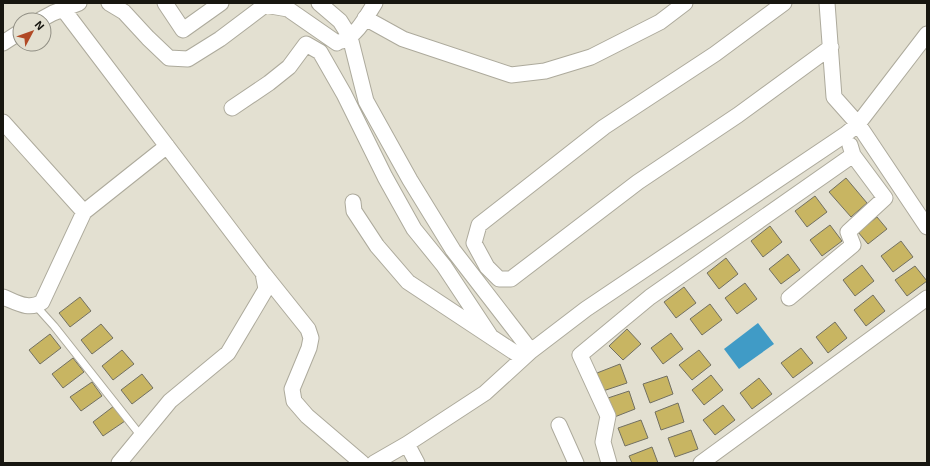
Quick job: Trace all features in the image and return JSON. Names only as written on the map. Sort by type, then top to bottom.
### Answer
[{"type":"street","points":[[52,13],[79,3]]},
{"type":"street","points":[[109,3],[124,12],[169,58],[188,59],[220,39],[265,5],[288,9],[344,40]]},
{"type":"street","points":[[165,3],[183,30],[221,3]]},
{"type":"street","points":[[319,3],[340,21],[344,40],[366,101],[410,180],[453,250],[527,355]]},
{"type":"street","points":[[320,52],[344,40],[365,18],[375,3]]},
{"type":"street","points":[[365,18],[403,39],[512,75],[545,71],[591,57],[660,22],[685,3]]},
{"type":"street","points":[[784,3],[715,54],[604,127],[479,225],[474,243],[488,267],[499,279],[511,279],[638,182],[738,115],[831,47]]},
{"type":"street","points":[[828,3],[834,98],[858,124],[927,227]]},
{"type":"street","points":[[63,9],[263,273],[308,329],[311,338],[310,348],[292,389],[294,402],[307,416],[362,463]]},
{"type":"street","points":[[374,463],[407,444],[485,394],[527,355],[586,309],[846,134],[858,124],[927,34]]},
{"type":"street","points":[[3,43],[12,37]]},
{"type":"street","points":[[232,108],[270,83],[289,67],[306,44],[320,52],[344,94],[384,177],[414,229],[444,266],[491,337]]},
{"type":"street","points":[[3,122],[84,212]]},
{"type":"street","points":[[789,298],[853,245],[848,232],[885,198],[854,155],[846,134]]},
{"type":"street","points":[[3,297],[26,306],[36,306],[42,302],[84,212],[167,146]]},
{"type":"street","points":[[609,463],[603,442],[608,416],[580,355],[650,297],[854,155]]},
{"type":"street","points":[[353,202],[354,211],[377,246],[408,282],[491,337],[527,355]]},
{"type":"street","points":[[119,463],[170,401],[228,352],[266,288],[263,273]]},
{"type":"street","points":[[701,463],[927,298]]},
{"type":"street","points":[[559,425],[576,463]]},
{"type":"street","points":[[407,444],[417,463]]},
{"type":"lane","points":[[36,306],[54,326],[141,436]]},
{"type":"water","points":[[758,323],[774,344],[739,369],[724,349]]},
{"type":"building","points":[[846,178],[867,203],[851,217],[829,192]]},
{"type":"building","points":[[815,196],[827,212],[807,227],[795,211]]},
{"type":"building","points":[[877,217],[887,229],[868,244],[858,232]]},
{"type":"building","points":[[830,225],[842,241],[822,256],[810,240]]},
{"type":"building","points":[[770,226],[782,242],[763,257],[751,241]]},
{"type":"building","points":[[901,241],[913,257],[893,272],[881,256]]},
{"type":"building","points":[[788,254],[800,270],[781,284],[769,269]]},
{"type":"building","points":[[726,258],[738,274],[719,289],[707,273]]},
{"type":"building","points":[[862,265],[874,281],[855,296],[843,280]]},
{"type":"building","points":[[915,266],[927,281],[907,296],[895,280]]},
{"type":"building","points":[[745,283],[757,299],[737,314],[725,298]]},
{"type":"building","points":[[684,287],[696,303],[676,318],[664,302]]},
{"type":"building","points":[[873,295],[885,311],[866,326],[854,310]]},
{"type":"building","points":[[80,297],[91,311],[70,327],[59,313]]},
{"type":"building","points":[[710,304],[722,320],[702,335],[690,319]]},
{"type":"building","points":[[835,322],[847,338],[828,353],[816,337]]},
{"type":"building","points":[[101,324],[113,338],[92,354],[81,340]]},
{"type":"building","points":[[627,329],[641,344],[623,360],[609,346]]},
{"type":"building","points":[[671,333],[683,349],[663,364],[651,348]]},
{"type":"building","points":[[50,334],[61,348],[40,364],[29,350]]},
{"type":"building","points":[[801,348],[813,363],[793,378],[781,363]]},
{"type":"building","points":[[122,350],[134,364],[113,380],[102,366]]},
{"type":"building","points":[[699,350],[711,365],[692,380],[679,365]]},
{"type":"building","points":[[73,358],[84,372],[63,388],[52,374]]},
{"type":"building","points":[[620,364],[627,383],[603,391],[597,373]]},
{"type":"building","points":[[142,374],[153,388],[132,404],[121,390]]},
{"type":"building","points":[[711,375],[723,390],[704,405],[692,390]]},
{"type":"building","points":[[667,376],[673,394],[650,403],[643,384]]},
{"type":"building","points":[[759,378],[772,394],[752,409],[740,393]]},
{"type":"building","points":[[92,382],[102,396],[81,411],[70,397]]},
{"type":"building","points":[[629,391],[635,409],[612,418],[605,399]]},
{"type":"building","points":[[678,403],[684,422],[661,430],[655,412]]},
{"type":"building","points":[[723,405],[735,420],[715,435],[703,420]]},
{"type":"building","points":[[114,406],[125,421],[103,436],[93,422]]},
{"type":"building","points":[[641,420],[648,438],[625,446],[618,428]]},
{"type":"building","points":[[691,430],[698,449],[675,457],[668,438]]},
{"type":"building","points":[[652,447],[658,463],[632,463],[629,456]]}]
